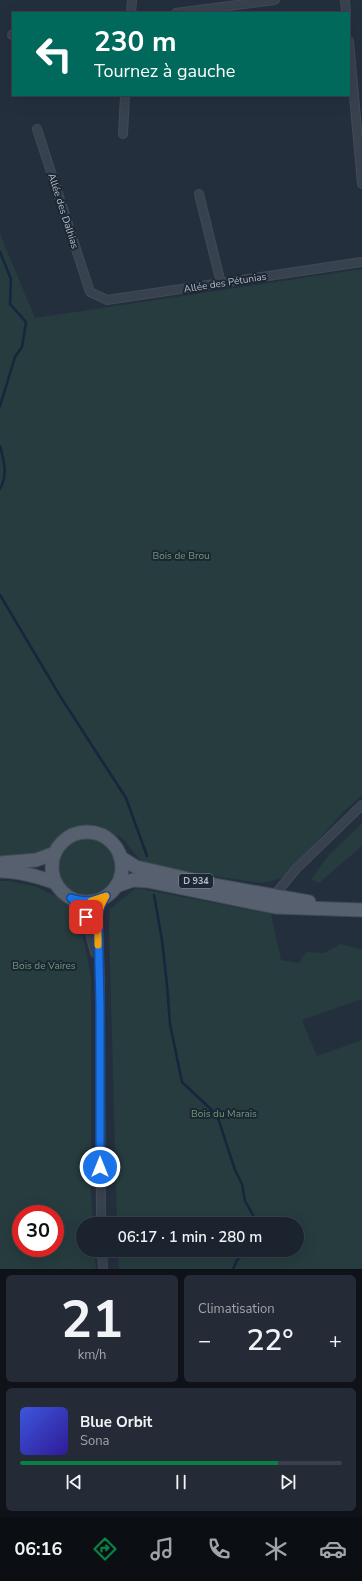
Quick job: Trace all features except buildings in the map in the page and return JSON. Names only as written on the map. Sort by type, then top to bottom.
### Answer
[{"type":"main road","points":[[86,832],[98,834],[108,840],[116,848],[120,857],[122,867],[116,886],[106,896],[95,901],[83,902],[71,898],[62,892],[56,883],[52,872],[55,852],[64,841],[74,835],[86,832]]},
{"type":"main road","points":[[0,863],[36,860],[55,852]]},
{"type":"main road","name":"D 934","points":[[120,857],[136,867],[219,886],[342,910]]},
{"type":"main road","points":[[0,871],[15,871],[37,876],[56,883]]},
{"type":"main road","name":"D 934","points":[[116,886],[133,880],[148,881],[275,907],[362,910]]},
{"type":"street","points":[[131,12],[132,0]]},
{"type":"street","points":[[184,12],[275,0]]},
{"type":"street","points":[[345,0],[346,12]]},
{"type":"street","points":[[350,52],[362,184]]},
{"type":"street","points":[[123,134],[126,96]]},
{"type":"street","name":"Allée des Dalhias","points":[[36,129],[90,292]]},
{"type":"street","points":[[199,194],[220,284]]},
{"type":"street","name":"Allée des Pétunias","points":[[90,292],[107,300],[362,262]]},
{"type":"street","points":[[213,894],[235,894],[268,900],[274,896],[296,869],[362,805]]},
{"type":"street","points":[[101,1217],[100,988],[98,966],[98,916],[100,906],[106,896]]},
{"type":"street","points":[[71,898],[82,909],[86,917],[98,966]]},
{"type":"street","points":[[102,1257],[103,1269]]},
{"type":"green space","name":"Bois de Brou","points":[[0,234],[35,318],[362,269],[362,795],[344,811],[287,875],[276,880],[261,883],[145,866],[122,838],[95,826],[77,828],[40,855],[0,858]]},
{"type":"green space","points":[[362,823],[362,846],[319,883],[311,879],[329,855]]},
{"type":"green space","points":[[88,838],[104,843],[109,847],[113,852],[118,868],[113,884],[109,889],[104,893],[88,898],[72,893],[67,889],[63,884],[58,868],[63,852],[67,847],[72,843]]},
{"type":"green space","name":"Bois de Vaires","points":[[0,881],[35,886],[62,899],[79,916],[91,977],[91,1194],[93,1217],[76,1217],[76,1257],[95,1257],[96,1269],[0,1269]]},
{"type":"green space","name":"Bois du Marais","points":[[136,888],[271,914],[281,960],[299,963],[306,952],[324,953],[340,944],[362,949],[362,999],[302,1020],[317,1056],[362,1040],[362,1269],[119,1269],[118,1257],[304,1257],[304,1217],[117,1217],[109,925],[110,909]]},
{"type":"waterway","points":[[0,252],[11,279],[10,304],[26,322],[22,347],[15,357],[0,406]]},
{"type":"waterway","points":[[0,446],[5,473],[0,489]]},
{"type":"waterway","points":[[0,595],[60,696],[126,798],[147,856]]},
{"type":"waterway","points":[[154,895],[162,940],[170,1024],[182,1082],[217,1115],[235,1170],[242,1184],[245,1201],[254,1217]]},
{"type":"waterway","points":[[233,1269],[237,1260],[241,1257]]},
{"type":"slow traffic","points":[[91,901],[95,901],[106,896],[100,906],[98,916],[98,945]]},
{"type":"route","points":[[86,917],[82,909],[71,898],[83,902],[95,901],[106,896],[100,906],[98,916],[98,966],[100,981],[100,1167]]}]
